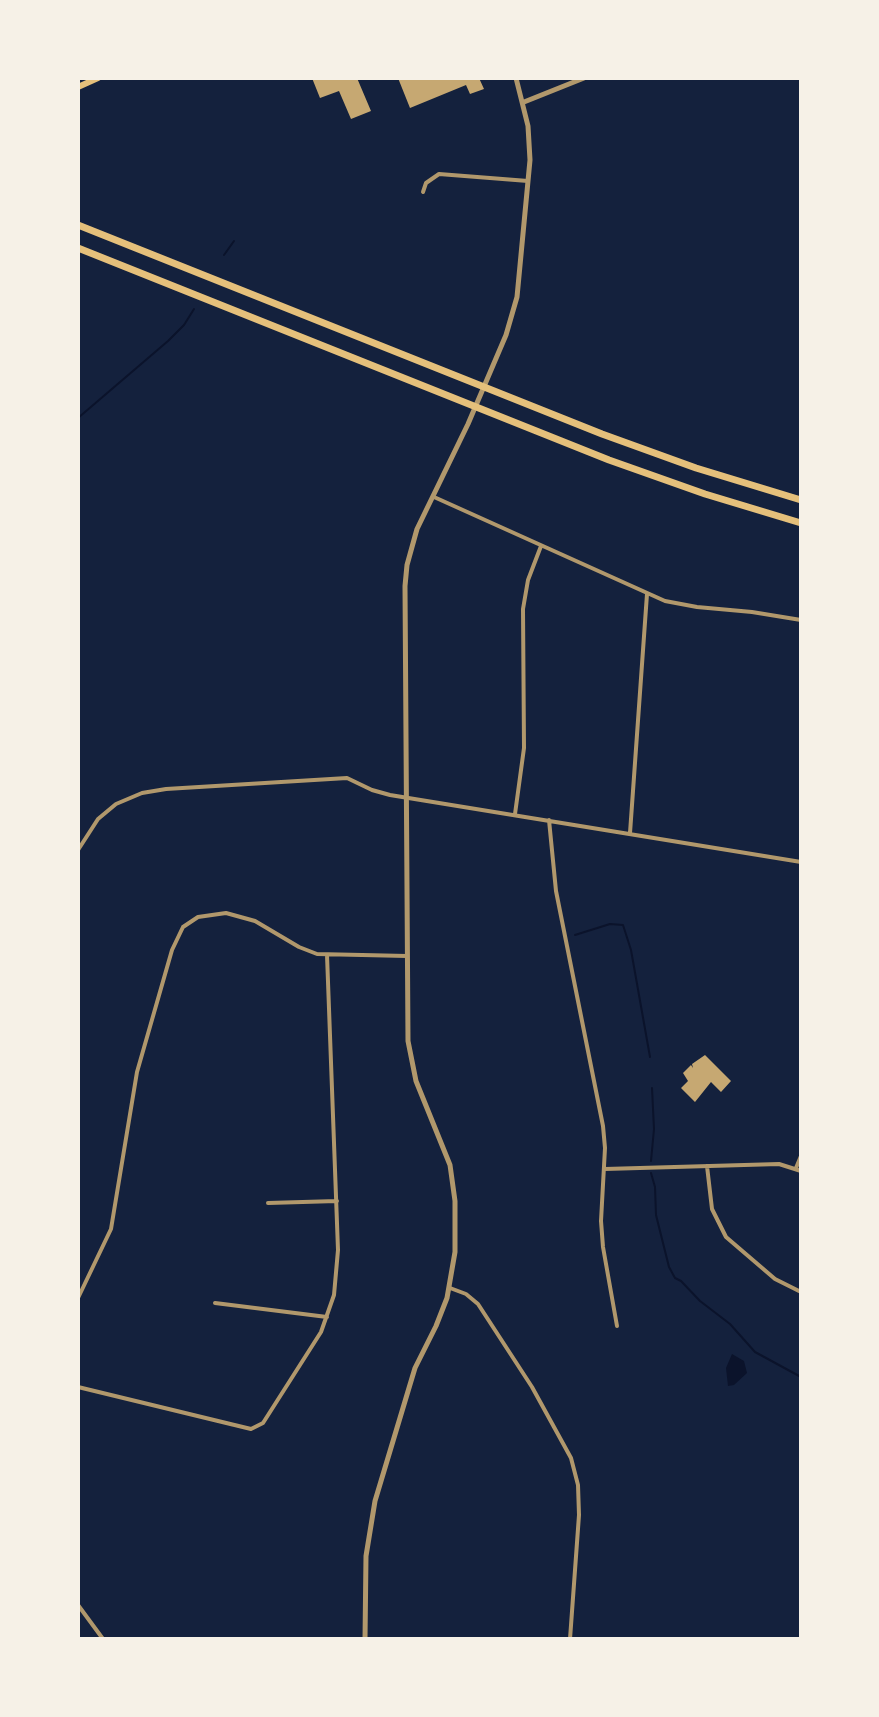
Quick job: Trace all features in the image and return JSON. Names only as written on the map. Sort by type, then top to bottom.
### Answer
[{"type":"highway","points":[[78,225],[602,434],[717,475],[801,500]]},
{"type":"highway","points":[[78,248],[609,460],[801,523]]},
{"type":"main road","points":[[78,87],[98,78]]},
{"type":"street","points":[[365,1639],[366,1556],[375,1501],[415,1368],[436,1326],[450,1288],[455,1252],[453,1184],[444,1147],[423,1103],[411,1065],[408,1041],[405,586],[413,543],[468,424],[510,323],[517,297],[530,141],[524,102],[516,78]]},
{"type":"street","points":[[524,102],[584,78]]},
{"type":"street","points":[[423,192],[426,183],[439,174],[528,181]]},
{"type":"street","points":[[434,497],[647,594],[683,605],[801,620]]},
{"type":"street","points":[[515,814],[524,748],[523,602],[541,546]]},
{"type":"street","points":[[630,833],[647,594]]},
{"type":"street","points":[[78,850],[98,819],[116,804],[142,793],[347,778],[372,790],[801,862]]},
{"type":"street","points":[[549,820],[556,891],[603,1126],[602,1234],[617,1326]]},
{"type":"street","points":[[78,1298],[106,1243],[112,1223],[140,1060],[172,950],[188,922],[203,915],[239,915],[267,927],[299,947],[327,955],[407,956]]},
{"type":"street","points":[[78,1387],[238,1428],[252,1428],[263,1423],[312,1348],[328,1317],[337,1275],[338,1201],[329,1056],[327,955]]},
{"type":"street","points":[[605,1169],[779,1164],[798,1170],[801,1156]]},
{"type":"street","points":[[707,1166],[712,1209],[726,1237],[775,1279],[801,1292]]},
{"type":"street","points":[[268,1203],[338,1201]]},
{"type":"street","points":[[450,1288],[466,1294],[478,1304],[532,1387],[571,1458],[578,1485],[579,1515],[570,1639]]},
{"type":"street","points":[[215,1303],[328,1317]]},
{"type":"street","points":[[78,1605],[103,1639]]},
{"type":"water","points":[[732,1354],[744,1361],[747,1373],[734,1385],[728,1386],[726,1368]]},
{"type":"building","points":[[312,78],[357,78],[371,111],[351,119],[339,91],[320,98]]},
{"type":"building","points":[[398,78],[479,78],[484,89],[470,94],[466,85],[410,108]]},
{"type":"building","points":[[705,1055],[731,1081],[721,1092],[711,1082],[695,1102],[681,1088],[688,1081],[683,1073],[691,1065],[693,1068],[692,1064]]},
{"type":"waterway","points":[[224,255],[234,241]]},
{"type":"waterway","points":[[78,418],[168,341],[194,309]]},
{"type":"waterway","points":[[575,935],[610,924],[623,925],[631,950],[650,1057]]},
{"type":"waterway","points":[[651,1161],[654,1129],[652,1088]]},
{"type":"waterway","points":[[651,1173],[656,1215],[669,1267],[675,1278],[730,1324],[755,1352],[801,1377]]}]
